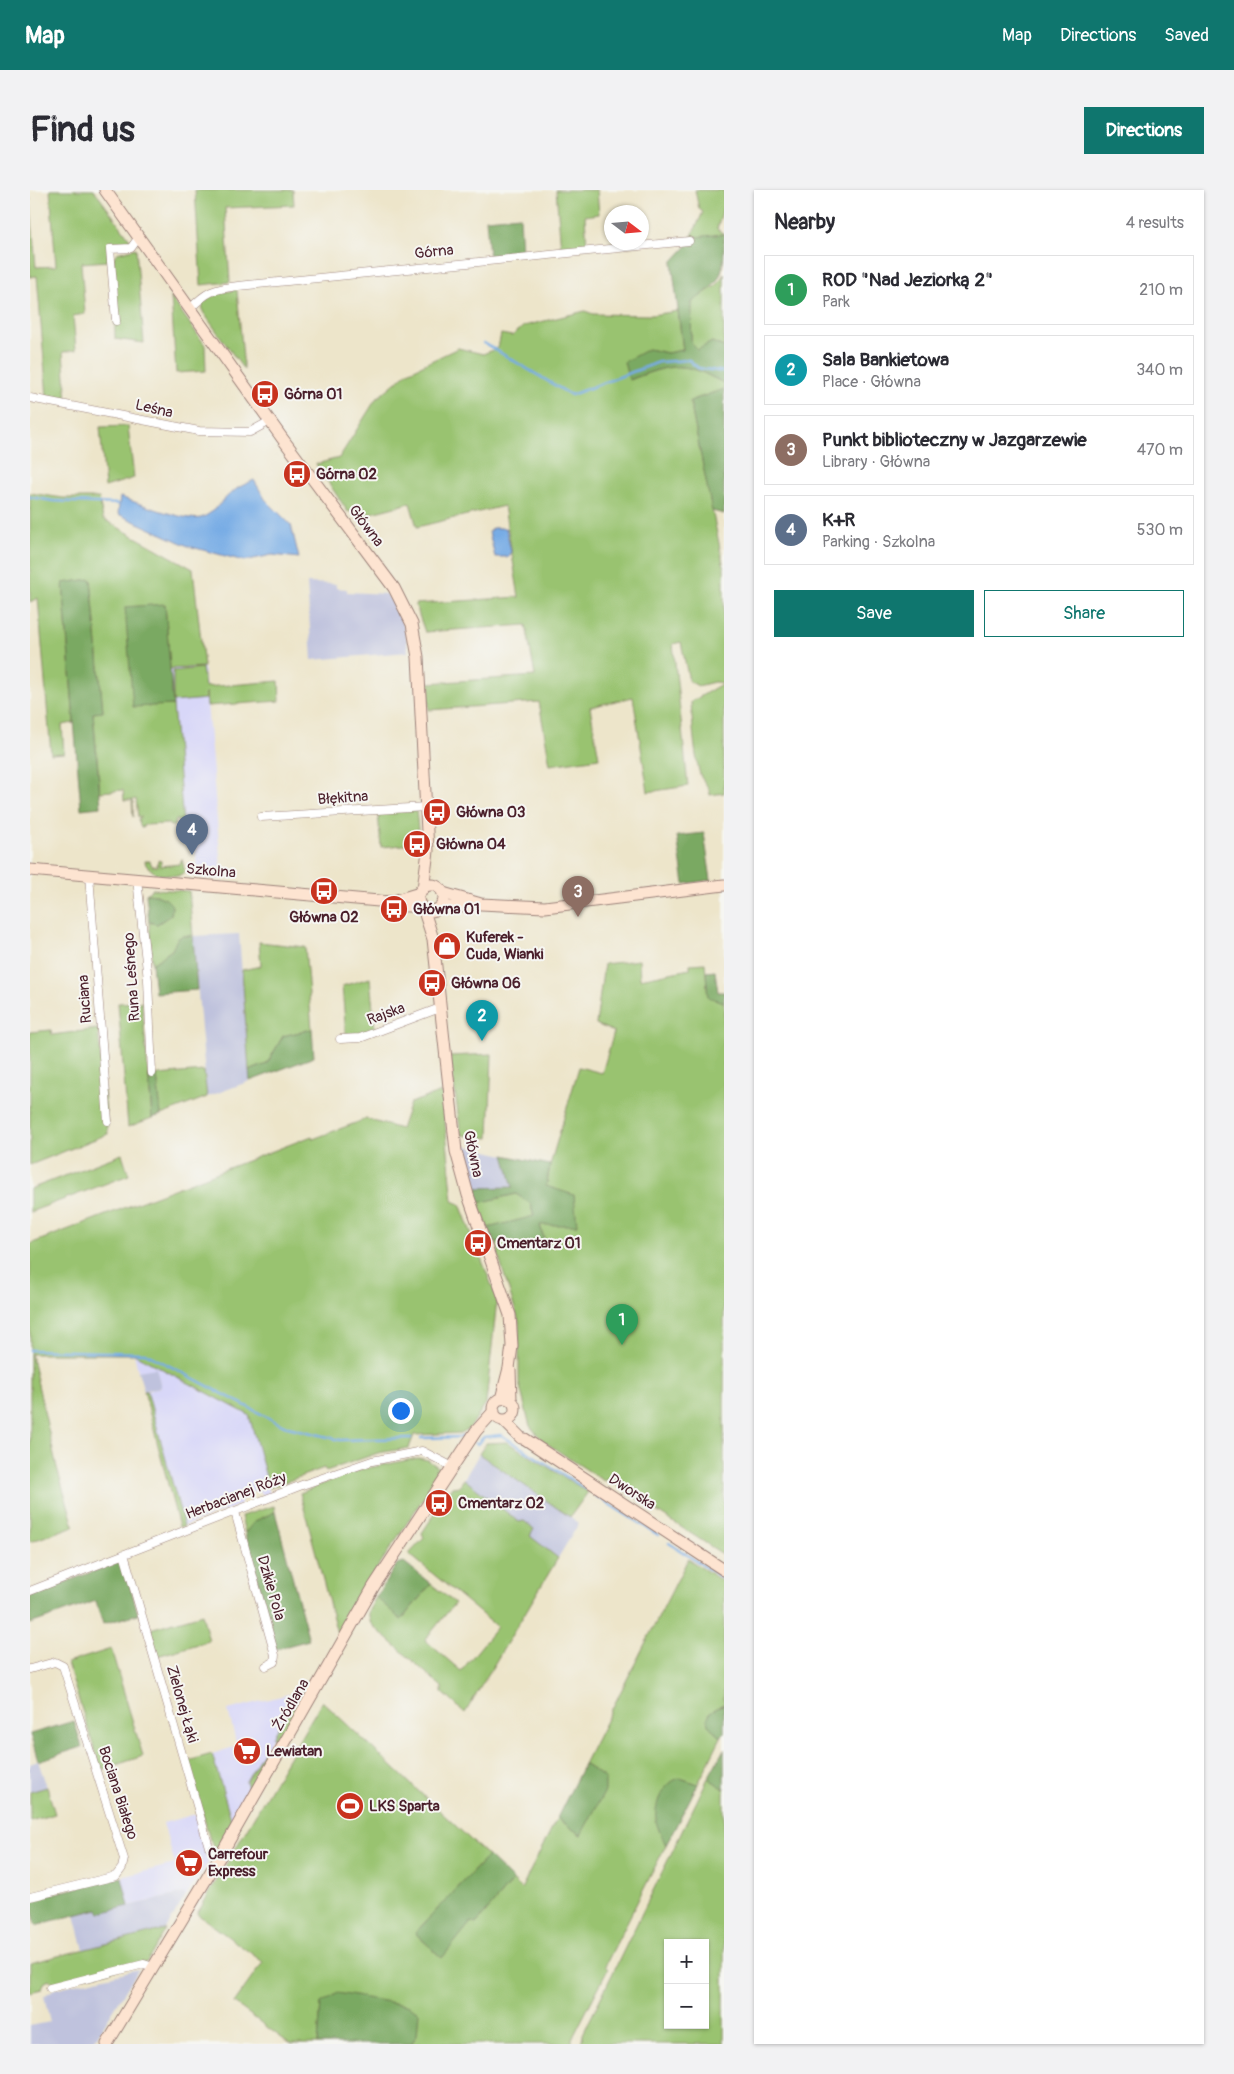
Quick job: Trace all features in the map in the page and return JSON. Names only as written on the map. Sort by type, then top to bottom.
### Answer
[{"type":"main road","name":"Główna","points":[[105,190],[270,421],[391,584],[410,617],[418,650],[428,851],[421,891]]},
{"type":"main road","name":"Główna","points":[[428,851],[440,890]]},
{"type":"main road","name":"Szkolna","points":[[30,870],[390,902],[421,891]]},
{"type":"main road","points":[[482,904],[428,886],[421,891],[418,900],[423,908],[431,911],[440,908],[482,904],[559,906],[724,885]]},
{"type":"main road","points":[[440,890],[444,899],[440,908]]},
{"type":"main road","name":"Szkolna","points":[[390,902],[395,905],[423,908]]},
{"type":"main road","name":"Główna","points":[[423,908],[433,939],[456,1151],[468,1195],[510,1315],[512,1338],[506,1400]]},
{"type":"main road","name":"Główna","points":[[433,939],[440,908]]},
{"type":"main road","points":[[502,1416],[515,1407],[506,1400]]},
{"type":"main road","name":"Źródlana","points":[[107,2044],[219,1858],[374,1586],[484,1421],[502,1416],[496,1402],[506,1400]]},
{"type":"main road","name":"Dworska","points":[[502,1416],[525,1439],[724,1570]]},
{"type":"street","points":[[116,321],[110,249],[131,248],[139,238]]},
{"type":"street","name":"Górna","points":[[190,308],[204,295],[215,289],[689,241]]},
{"type":"street","name":"Leśna","points":[[30,398],[199,431],[248,432],[258,429],[270,421]]},
{"type":"street","name":"Błękitna","points":[[262,817],[426,806]]},
{"type":"street","name":"Ruciana","points":[[89,875],[108,1121]]},
{"type":"street","name":"Runa Leśnego","points":[[137,879],[148,980],[152,1073]]},
{"type":"street","name":"Rajska","points":[[340,1039],[360,1038],[440,1008]]},
{"type":"street","name":"Herbacianej Róży","points":[[30,1590],[344,1469],[408,1453],[427,1452],[453,1467]]},
{"type":"street","name":"Dzikie Pola","points":[[236,1512],[275,1655],[274,1662],[266,1666]]},
{"type":"street","name":"Zielonej Łąki","points":[[124,1554],[209,1847],[219,1858]]},
{"type":"street","name":"Bociana Białego","points":[[30,1669],[55,1662],[63,1666],[124,1859],[122,1868],[116,1876],[30,1897]]},
{"type":"street","points":[[50,1988],[144,1964],[153,1967]]},
{"type":"shaded area","points":[[307,583],[336,584],[336,588],[347,589],[347,592],[387,594],[395,604],[406,633],[408,652],[312,660]]},
{"type":"shaded area","points":[[204,667],[222,879],[198,877],[194,833],[186,823],[183,823],[170,669]]},
{"type":"shaded area","points":[[239,934],[250,1081],[207,1097],[193,936]]},
{"type":"shaded area","points":[[462,1145],[504,1155],[514,1187],[472,1188]]},
{"type":"shaded area","points":[[134,1354],[249,1415],[270,1494],[265,1496],[257,1490],[243,1495],[240,1505],[184,1526],[147,1391],[161,1387],[156,1369],[138,1371]]},
{"type":"shaded area","points":[[156,1368],[161,1387],[144,1391],[138,1371]]},
{"type":"shaded area","points":[[479,1454],[579,1523],[558,1558],[530,1536],[533,1529],[524,1521],[519,1522],[464,1479]]},
{"type":"shaded area","points":[[289,1694],[292,1705],[246,1781],[250,1791],[232,1822],[212,1754],[237,1746],[228,1710]]},
{"type":"shaded area","points":[[38,1761],[47,1787],[30,1792],[30,1764]]},
{"type":"shaded area","points":[[196,1814],[210,1861],[185,1897],[184,1893],[129,1906],[122,1877],[175,1864],[163,1823]]},
{"type":"shaded area","points":[[184,1893],[185,1897],[166,1929],[84,1950],[75,1915],[99,1909],[100,1913]]},
{"type":"shaded area","points":[[139,1969],[92,2044],[30,2044],[30,2026],[50,2022],[44,1996],[54,1989]]},
{"type":"green space","points":[[50,190],[94,190],[132,242],[108,247],[108,261],[81,263],[85,314],[73,316],[76,350],[63,352],[67,401],[47,397],[37,276],[30,277],[30,198],[36,267],[56,266]]},
{"type":"green space","points":[[195,190],[293,190],[294,205],[225,208],[230,282],[201,285]]},
{"type":"green space","points":[[556,190],[597,190],[599,214],[585,216],[587,247],[561,249]]},
{"type":"green space","points":[[695,190],[724,190],[724,205],[717,229],[724,234],[691,238],[703,212],[699,209]]},
{"type":"green space","points":[[520,216],[522,253],[489,256],[486,219]]},
{"type":"green space","points":[[724,234],[724,258],[720,275],[711,288],[692,302],[691,342],[697,350],[712,342],[724,347],[724,383],[704,373],[683,367],[656,370],[629,380],[624,362],[648,349],[667,353],[683,350],[672,262],[695,237]]},
{"type":"green space","points":[[136,248],[144,343],[115,339],[114,257],[117,253]]},
{"type":"green space","points":[[724,274],[724,347],[712,342],[697,351],[691,342],[692,301],[717,285]]},
{"type":"green space","points":[[237,290],[244,370],[203,312],[202,298],[216,293]]},
{"type":"green space","points":[[171,297],[205,345],[206,371],[176,373]]},
{"type":"green space","points":[[585,311],[593,314],[652,315],[678,311],[683,350],[667,353],[648,349],[630,380],[656,370],[677,367],[693,369],[724,383],[724,389],[690,401],[724,568],[724,793],[710,795],[708,787],[701,777],[695,752],[691,702],[723,683],[714,682],[698,686],[689,681],[681,642],[673,644],[688,786],[648,792],[633,697],[590,707],[599,758],[550,765],[539,702],[429,710],[428,683],[535,676],[526,625],[425,632],[415,604],[519,597],[504,506],[417,527],[410,503],[360,516],[358,520],[351,511],[348,512],[316,464],[339,458],[376,399],[408,372],[458,348],[483,354],[498,348],[501,334],[512,336],[524,326]]},
{"type":"green space","points":[[724,389],[724,514],[712,511],[690,401]]},
{"type":"green space","points":[[128,426],[134,478],[105,487],[100,427]]},
{"type":"green space","points":[[30,493],[63,498],[99,498],[103,519],[193,569],[204,667],[170,669],[165,604],[133,706],[173,705],[183,823],[186,823],[183,826],[179,825],[178,820],[176,820],[174,826],[169,824],[143,825],[143,828],[141,828],[138,819],[142,817],[138,817],[136,799],[133,800],[133,817],[132,800],[124,800],[123,790],[100,792],[93,713],[103,711],[91,579],[63,583],[74,723],[62,725],[64,753],[51,754],[38,598],[30,602]]},
{"type":"green space","points":[[91,579],[103,712],[93,713],[101,807],[81,809],[63,583]]},
{"type":"green space","points":[[165,604],[173,705],[133,707],[125,607]]},
{"type":"green space","points":[[202,668],[205,687],[279,681],[280,701],[207,706],[206,692],[206,699],[173,702],[173,671]]},
{"type":"green space","points":[[416,810],[418,829],[414,844],[381,847],[378,813]]},
{"type":"green space","points":[[704,833],[711,880],[684,884],[677,836]]},
{"type":"green space","points":[[182,859],[185,872],[178,876],[156,874],[146,865],[145,861],[150,861],[152,866],[157,866],[158,860],[161,861],[161,866],[180,864]]},
{"type":"green space","points":[[152,889],[189,891],[193,936],[182,936],[172,950],[152,964],[149,922],[157,924],[171,915],[172,905],[157,895],[146,894]]},
{"type":"green space","points":[[146,894],[166,899],[172,905],[171,915],[157,924],[149,922]]},
{"type":"green space","points":[[182,936],[193,936],[197,990],[155,993],[152,964],[172,950],[177,939]]},
{"type":"green space","points":[[259,942],[305,947],[312,1029],[283,1036],[267,1064],[249,1071],[242,970],[261,966]]},
{"type":"green space","points":[[639,960],[640,979],[690,969],[690,964],[705,963],[708,997],[724,1002],[724,1555],[607,1479],[604,1481],[543,1441],[530,1426],[519,1383],[519,1322],[498,1255],[498,1247],[493,1242],[545,1242],[540,1225],[550,1165],[579,1067],[602,1073],[614,1032],[596,1024],[604,964]]},
{"type":"green space","points":[[715,971],[718,992],[724,992],[724,1002],[708,997],[706,972]]},
{"type":"green space","points":[[370,978],[375,1029],[351,1037],[346,1035],[342,986]]},
{"type":"green space","points":[[142,1002],[152,1118],[128,1127],[118,1003]]},
{"type":"green space","points":[[98,1029],[108,1134],[30,1165],[30,1032],[51,1030],[52,1035]]},
{"type":"green space","points":[[312,1029],[314,1057],[250,1081],[249,1071],[267,1064],[283,1036]]},
{"type":"green space","points":[[492,1054],[489,1138],[461,1135],[450,1056]]},
{"type":"green space","points":[[204,1071],[207,1097],[161,1115],[157,1075]]},
{"type":"green space","points":[[157,1075],[161,1115],[152,1118],[149,1076]]},
{"type":"green space","points":[[442,1092],[453,1201],[460,1204],[497,1299],[486,1403],[470,1428],[461,1433],[414,1435],[409,1448],[378,1453],[326,1471],[324,1468],[269,1488],[249,1415],[134,1354],[31,1354],[58,1472],[74,1526],[30,1542],[30,1244],[312,1136],[313,1139],[366,1119],[401,1129],[410,1103]]},
{"type":"green space","points":[[122,1154],[129,1175],[30,1212],[30,1189]]},
{"type":"green space","points":[[504,1155],[550,1165],[546,1186],[574,1195],[577,1225],[540,1225],[545,1243],[493,1242],[488,1228],[534,1216],[530,1203],[516,1194],[478,1203],[472,1188],[513,1187]]},
{"type":"green space","points":[[516,1194],[530,1203],[534,1217],[488,1228],[478,1203]]},
{"type":"green space","points":[[144,1391],[147,1391],[184,1526],[179,1527]]},
{"type":"green space","points":[[507,1442],[588,1492],[570,1517],[479,1454],[486,1443]]},
{"type":"green space","points":[[418,1458],[428,1460],[442,1470],[376,1570],[338,1637],[300,1493],[358,1470]]},
{"type":"green space","points":[[464,1479],[519,1522],[524,1521],[534,1529],[530,1536],[558,1558],[465,1713],[442,1692],[442,1687],[371,1624],[368,1612],[376,1597],[402,1619],[431,1584],[455,1603],[425,1640],[461,1671],[497,1627],[409,1554],[424,1538],[422,1533],[452,1487],[459,1486]]},
{"type":"green space","points":[[274,1506],[275,1512],[255,1521],[245,1533],[241,1516]]},
{"type":"green space","points":[[275,1512],[309,1640],[276,1649],[245,1533],[255,1521]]},
{"type":"green space","points":[[688,1559],[724,1582],[724,1704],[719,1706],[708,1725],[721,1737],[698,1784],[680,1778],[656,1820],[666,1845],[605,1966],[608,1969],[572,2039],[572,2044],[411,2044],[417,2035],[321,2003],[318,2044],[290,2044],[234,2003],[263,1962],[197,1914],[322,1701],[488,1856],[415,1933],[442,1958],[471,1921],[476,1924],[513,1880],[521,1889],[557,1818],[581,1835],[605,1778],[584,1764]]},
{"type":"green space","points":[[123,1560],[138,1614],[103,1624],[96,1601],[30,1624],[30,1596]]},
{"type":"green space","points":[[404,1562],[431,1584],[401,1620],[376,1597],[397,1564]]},
{"type":"green space","points":[[202,1614],[209,1641],[157,1656],[150,1629]]},
{"type":"green space","points":[[111,1649],[143,1756],[101,1770],[67,1663]]},
{"type":"green space","points":[[308,1680],[314,1683],[279,1742],[272,1737]]},
{"type":"green space","points":[[724,1704],[724,1732],[721,1737],[708,1725],[707,1719],[710,1712]]},
{"type":"green space","points":[[74,1721],[82,1747],[38,1761],[30,1734]]},
{"type":"green space","points":[[724,1749],[724,1789],[708,1778]]},
{"type":"green space","points":[[264,1751],[271,1757],[253,1790],[248,1788],[246,1781]]},
{"type":"green space","points":[[212,1754],[232,1822],[216,1850],[210,1840],[188,1761]]},
{"type":"green space","points":[[584,1764],[605,1778],[605,1791],[581,1835],[557,1818]]},
{"type":"green space","points":[[680,1778],[698,1784],[666,1845],[657,1822],[658,1800],[669,1784]]},
{"type":"green space","points":[[708,1778],[724,1789],[724,2044],[581,2044],[583,2034]]},
{"type":"green space","points":[[47,1787],[55,1814],[30,1821],[30,1792]]},
{"type":"green space","points":[[488,1856],[513,1880],[476,1924],[471,1922],[442,1958],[415,1933]]},
{"type":"green space","points":[[122,1877],[129,1906],[100,1913],[98,1909],[36,1925],[31,1905],[35,1898]]},
{"type":"green space","points":[[166,1929],[147,1962],[56,1983],[49,1980],[44,1983],[42,1989],[30,1992],[30,1963]]},
{"type":"green space","points":[[338,1993],[406,2005],[419,2012],[417,2035],[411,2044],[318,2044],[321,2003]]},
{"type":"water","points":[[254,480],[265,499],[291,525],[299,558],[272,555],[244,561],[188,546],[118,514],[120,497],[184,517],[201,518],[210,513],[236,489]]},
{"type":"water","points":[[492,528],[506,528],[511,552],[509,557],[495,557],[489,532]]},
{"type":"waterway","points":[[484,343],[571,395],[659,362],[689,360],[698,368],[724,372]]},
{"type":"waterway","points":[[30,497],[53,501],[118,504]]},
{"type":"waterway","points":[[30,1350],[145,1353],[284,1426],[340,1440],[411,1438]]},
{"type":"waterway","points":[[475,1443],[477,1444],[484,1437],[501,1435],[586,1489]]},
{"type":"waterway","points":[[421,1438],[465,1437]]},
{"type":"waterway","points":[[596,1496],[658,1535]]},
{"type":"waterway","points":[[669,1543],[724,1579]]},
{"type":"place","name":"Górna 01","points":[[265,394]]},
{"type":"place","name":"Górna 02","points":[[297,474]]},
{"type":"place","name":"Główna 03","points":[[437,812]]},
{"type":"place","name":"Główna 04","points":[[417,844]]},
{"type":"place","name":"K+R","points":[[192,855]]},
{"type":"place","name":"Główna 02","points":[[324,891]]},
{"type":"place","name":"Główna 01","points":[[394,909]]},
{"type":"place","name":"Punkt biblioteczny w Jazgarzewie","points":[[578,917]]},
{"type":"place","name":"Kuferek - Cuda, Wianki","points":[[447,946]]},
{"type":"place","name":"Główna 06","points":[[432,983]]},
{"type":"place","name":"Sala Bankietowa","points":[[482,1041]]},
{"type":"place","name":"Cmentarz 01","points":[[478,1243]]},
{"type":"place","name":"ROD \"Nad Jeziorką 2\"","points":[[622,1345]]},
{"type":"place","name":"Cmentarz 02","points":[[439,1503]]},
{"type":"place","name":"Lewiatan","points":[[247,1751]]},
{"type":"place","name":"LKS Sparta","points":[[350,1806]]},
{"type":"place","name":"Carrefour Express","points":[[189,1863]]}]
